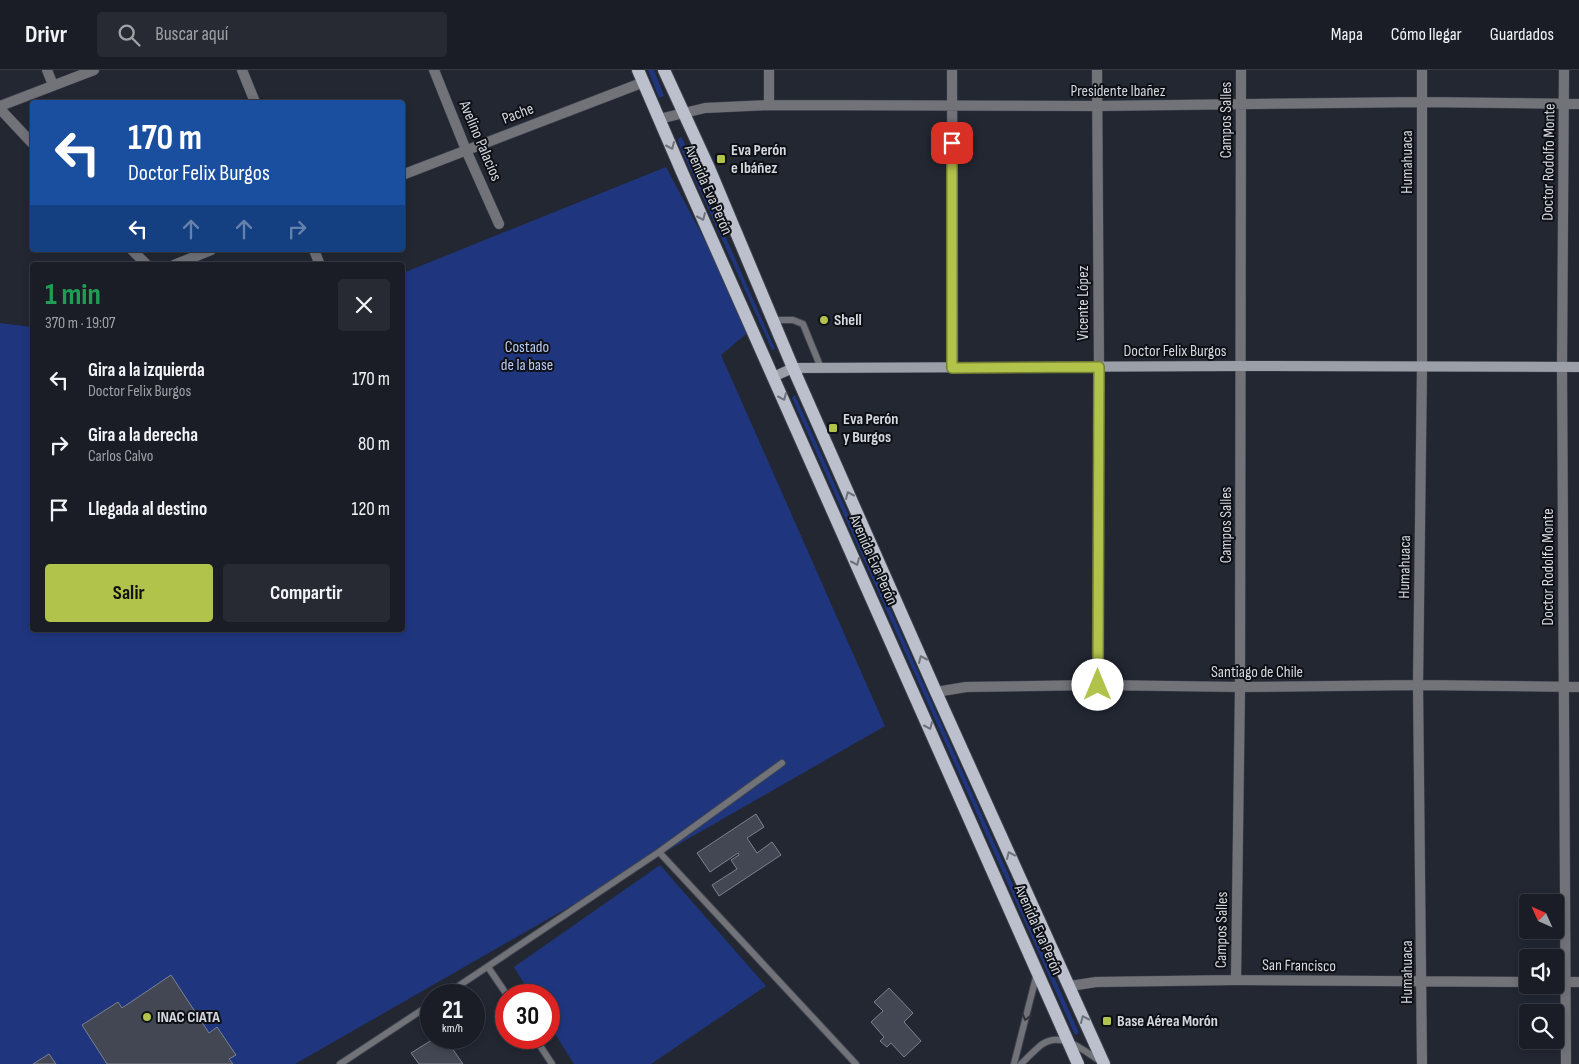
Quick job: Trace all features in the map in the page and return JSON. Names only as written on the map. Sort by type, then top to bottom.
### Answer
[{"type":"main road","name":"Avenida Eva Perón","points":[[638,70],[1078,1064]]},
{"type":"main road","name":"Avenida Eva Perón","points":[[664,70],[936,692],[1104,1063]]},
{"type":"street","points":[[47,70],[53,85]]},
{"type":"street","points":[[30,141],[0,107],[94,70]]},
{"type":"street","points":[[242,70],[254,100]]},
{"type":"street","name":"Avelino Palacios","points":[[434,70],[466,150],[499,224]]},
{"type":"street","points":[[769,70],[769,105]]},
{"type":"street","points":[[952,70],[952,368]]},
{"type":"street","name":"Vicente López","points":[[1097,70],[1099,367],[1098,685]]},
{"type":"street","name":"Campos Salles","points":[[1236,980],[1240,687],[1242,70]]},
{"type":"street","name":"Humahuaca","points":[[1422,70],[1422,367],[1418,686],[1422,1064]]},
{"type":"street","name":"Doctor Rodolfo Monte","points":[[1564,70],[1562,367],[1566,1064]]},
{"type":"street","name":"Pache","points":[[405,174],[644,82]]},
{"type":"street","name":"Presidente Ibañez","points":[[659,119],[705,108],[769,105],[1097,106],[1422,102],[1579,104]]},
{"type":"street","points":[[134,252],[143,262]]},
{"type":"street","points":[[181,262],[206,252]]},
{"type":"street","name":"Doctor Felix Burgos","points":[[773,376],[793,368],[1579,367]]},
{"type":"street","name":"Santiago de Chile","points":[[936,692],[966,687],[1098,685],[1579,687]]},
{"type":"street","name":"San Francisco","points":[[1070,986],[1096,982],[1236,980],[1519,982]]},
{"type":"street","points":[[1566,982],[1579,982]]},
{"type":"lane","points":[[773,320],[793,320],[803,324],[822,368]]},
{"type":"lane","points":[[462,984],[659,852],[782,763]]},
{"type":"lane","points":[[659,852],[856,1064]]},
{"type":"lane","points":[[488,967],[500,984]]},
{"type":"lane","points":[[1014,1064],[1038,970]]},
{"type":"lane","points":[[340,1064],[420,1011]]},
{"type":"lane","points":[[1021,1064],[1042,1044],[1055,1040],[1069,1041],[1104,1063]]},
{"type":"lane","points":[[542,1049],[552,1064]]},
{"type":"green space","points":[[648,70],[654,70],[664,96],[659,98]]},
{"type":"green space","points":[[681,137],[775,349],[772,350],[678,142],[678,139]]},
{"type":"green space","name":"Costado de la base","points":[[666,167],[752,329],[721,355],[885,726],[435,984],[420,984],[420,992],[295,1064],[0,1064],[0,323],[30,327],[30,632],[405,632],[405,272]]},
{"type":"green space","points":[[795,395],[1079,1033],[1075,1035],[792,398]]},
{"type":"green space","points":[[660,865],[766,986],[651,1064],[574,1064],[560,1042],[560,984],[524,984],[514,967]]},
{"type":"building","points":[[756,814],[764,827],[747,838],[757,853],[772,842],[781,855],[719,896],[712,885],[737,869],[731,860],[739,855],[738,853],[710,872],[697,853]]},
{"type":"building","name":"INAC CIATA","points":[[171,975],[209,1033],[217,1027],[236,1055],[229,1059],[233,1064],[107,1064],[82,1025],[118,1002],[122,1008]]},
{"type":"building","points":[[889,988],[913,1013],[904,1022],[921,1041],[904,1057],[891,1043],[887,1047],[880,1041],[884,1037],[871,1022],[883,1011],[874,1002]]},
{"type":"building","points":[[420,1047],[420,1049],[453,1049],[463,1064],[419,1064],[411,1053]]},
{"type":"building","points":[[49,1054],[56,1064],[33,1064]]},
{"type":"place","name":"Eva Perón e Ibáñez","points":[[721,159]]},
{"type":"place","name":"Shell","points":[[824,320]]},
{"type":"place","name":"Eva Perón y Burgos","points":[[833,428]]},
{"type":"place","name":"INAC CIATA","points":[[147,1017]]},
{"type":"place","name":"Base Aérea Morón","points":[[1107,1021]]},
{"type":"route","points":[[952,143],[952,368],[1099,367],[1098,685]]}]
